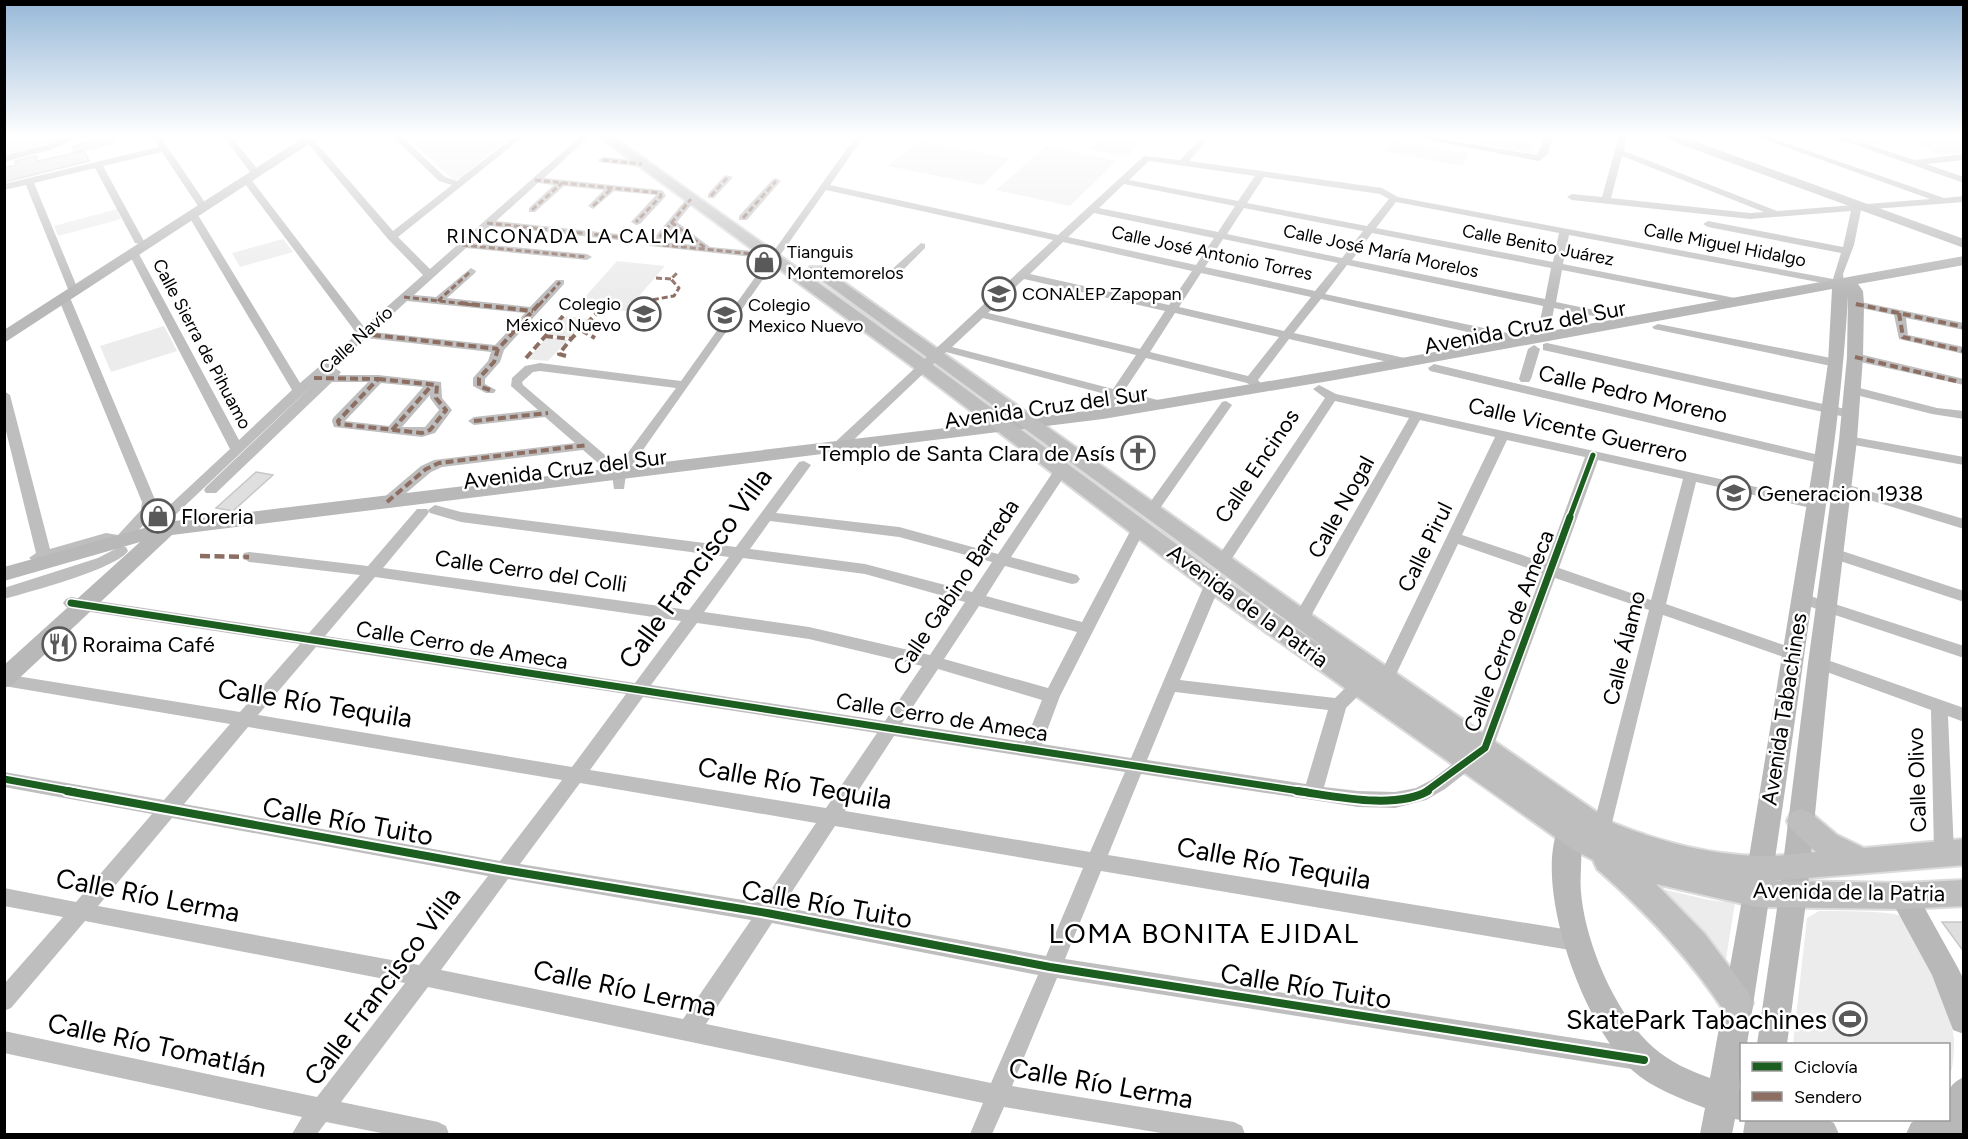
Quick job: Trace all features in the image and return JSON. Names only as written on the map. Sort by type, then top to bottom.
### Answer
[{"type":"main road","points":[[4,338],[68,293],[228,189]]},
{"type":"main road","name":"Avenida de la Patria","points":[[677,189],[934,357],[1023,430],[1218,572],[1360,686],[1476,755]]},
{"type":"main road","name":"Avenida de la Patria","points":[[701,189],[743,218],[773,251]]},
{"type":"main road","points":[[1810,189],[1964,244]]},
{"type":"main road","points":[[1833,189],[1964,237]]},
{"type":"main road","name":"Avenida Cruz del Sur","points":[[137,541],[387,502],[804,465],[1023,430],[1161,405],[1255,384],[1658,327],[1846,288],[1964,260]]},
{"type":"main road","name":"Avenida Cruz del Sur","points":[[137,541],[428,511],[837,448],[1023,430],[1326,393],[1628,320],[1736,301],[1964,272]]},
{"type":"main road","name":"Avenida Tabachines","points":[[1772,1043],[1848,440],[1855,357],[1846,288]]},
{"type":"main road","name":"Avenida Tabachines","points":[[1716,1134],[1732,1102],[1737,1003],[1758,882],[1823,460],[1846,288]]},
{"type":"main road","points":[[4,331],[68,293]]},
{"type":"main road","name":"Avenida de la Patria","points":[[1023,430],[1062,469],[1145,519]]},
{"type":"main road","points":[[4,574],[137,541]]},
{"type":"main road","points":[[4,586],[137,541]]},
{"type":"main road","points":[[4,679],[137,541]]},
{"type":"main road","name":"Avenida de la Patria","points":[[1218,572],[1301,619],[1386,679],[1476,755],[1584,834],[1686,859],[1758,882],[1794,881],[1903,896],[1964,893]]},
{"type":"main road","points":[[4,663],[78,604]]},
{"type":"main road","points":[[1801,822],[1827,844],[1865,861]]},
{"type":"main road","points":[[1732,1102],[1672,1076],[1644,1060],[1621,1036],[1608,1013],[1576,941],[1565,883],[1565,857],[1584,834],[1666,912],[1717,971],[1737,1003]]},
{"type":"main road","name":"Avenida de la Patria","points":[[1794,881],[1865,861],[1954,852]]},
{"type":"main road","points":[[1903,896],[1944,968],[1964,1019]]},
{"type":"main road","points":[[1950,1114],[1964,1093]]},
{"type":"main road","points":[[1781,1121],[1823,1134]]},
{"type":"main road","points":[[1922,1134],[1944,1121]]},
{"type":"main road","points":[[1950,1121],[1964,1132]]},
{"type":"street","points":[[4,594],[103,562],[137,541],[149,502],[68,293],[32,189]]},
{"type":"street","name":"Calle Sierra de Pihuamo","points":[[110,189],[237,450]]},
{"type":"street","points":[[186,189],[197,209],[315,382],[375,382],[439,386],[436,398],[446,410],[430,429],[420,433],[338,423],[375,382]]},
{"type":"street","points":[[261,189],[368,334],[498,349]]},
{"type":"street","points":[[351,189],[429,275]]},
{"type":"street","points":[[392,237],[455,189]]},
{"type":"street","name":"Calle Navío","points":[[137,541],[529,189]]},
{"type":"street","points":[[532,210],[555,189]]},
{"type":"street","points":[[593,206],[611,189]]},
{"type":"street","points":[[620,189],[661,195],[636,222]]},
{"type":"street","points":[[711,196],[717,189]]},
{"type":"street","points":[[743,218],[768,189]]},
{"type":"street","points":[[684,386],[534,368],[526,371],[515,383],[588,446],[619,480],[684,386],[773,251],[822,189]]},
{"type":"street","name":"Calle José Antonio Torres","points":[[834,189],[1850,414]]},
{"type":"street","points":[[837,448],[1112,189]]},
{"type":"street","name":"Calle Benito Juárez","points":[[1164,189],[1736,301]]},
{"type":"street","points":[[1103,414],[1251,189]]},
{"type":"street","name":"Calle Miguel Hidalgo","points":[[1351,189],[1846,288],[1899,313],[1964,327]]},
{"type":"street","points":[[1606,200],[1609,189]]},
{"type":"street","points":[[1714,189],[1777,214]]},
{"type":"street","points":[[1911,189],[1945,201]]},
{"type":"street","points":[[980,314],[1143,353],[1255,384],[1286,335],[1370,229],[1391,196]]},
{"type":"street","points":[[1572,197],[1728,215],[1882,207],[1964,199]]},
{"type":"street","points":[[691,199],[654,244],[753,254],[773,251]]},
{"type":"street","points":[[1846,288],[1847,251],[1860,208]]},
{"type":"street","name":"Calle José María Morelos","points":[[1091,209],[1628,320]]},
{"type":"street","points":[[671,222],[709,250]]},
{"type":"street","points":[[491,224],[618,237]]},
{"type":"street","points":[[1708,224],[1847,251]]},
{"type":"street","points":[[1525,379],[1549,305],[1564,232]]},
{"type":"street","points":[[467,246],[587,257]]},
{"type":"street","name":"Calle Navío","points":[[409,298],[429,275],[467,246]]},
{"type":"street","points":[[893,274],[921,246]]},
{"type":"street","points":[[438,301],[471,271]]},
{"type":"street","points":[[1021,275],[1406,362]]},
{"type":"street","points":[[490,390],[477,383],[479,378],[494,362],[498,349],[560,282]]},
{"type":"street","points":[[409,298],[533,311]]},
{"type":"street","points":[[1899,313],[1903,337],[1964,351]]},
{"type":"street","points":[[1658,327],[1836,363]]},
{"type":"street","points":[[934,357],[1116,393],[1161,405]]},
{"type":"street","points":[[1855,357],[1960,382]]},
{"type":"street","name":"Calle Pedro Moreno","points":[[1434,368],[1823,460]]},
{"type":"street","name":"Calle Navío","points":[[137,541],[315,382]]},
{"type":"street","points":[[392,430],[432,385]]},
{"type":"street","points":[[1852,390],[1964,415]]},
{"type":"street","name":"Calle Vicente Guerrero","points":[[1326,393],[1416,416],[1815,504]]},
{"type":"street","name":"Calle Encinos","points":[[981,1134],[1218,572],[1326,393]]},
{"type":"street","points":[[4,395],[44,556]]},
{"type":"street","points":[[1031,750],[1052,696],[1145,519],[1226,405]]},
{"type":"street","points":[[474,421],[548,413]]},
{"type":"street","name":"Calle Nogal","points":[[1301,619],[1416,416]]},
{"type":"street","name":"Calle Pirul","points":[[1386,679],[1503,435]]},
{"type":"street","points":[[1848,440],[1964,461]]},
{"type":"street","points":[[387,502],[426,469],[439,463],[588,446]]},
{"type":"street","name":"Calle Cerro de Ameca","points":[[78,604],[1313,793],[1358,799],[1395,800],[1420,795],[1439,784],[1476,755],[1552,571],[1593,455]]},
{"type":"street","name":"Calle Francisco Villa","points":[[303,1134],[577,774],[804,465]]},
{"type":"street","name":"Calle Gabino Barreda","points":[[689,1030],[1062,469]]},
{"type":"street","name":"Calle Álamo","points":[[1584,834],[1657,607],[1690,477]]},
{"type":"street","points":[[1842,488],[1964,525]]},
{"type":"street","points":[[4,1001],[370,571],[428,511],[865,569],[1086,629]]},
{"type":"street","points":[[766,516],[898,532],[1072,579]]},
{"type":"street","points":[[1454,537],[1792,654]]},
{"type":"street","points":[[4,568],[106,538],[137,541]]},
{"type":"street","points":[[1833,553],[1964,597]]},
{"type":"street","name":"Calle Cerro del Colli","points":[[249,557],[370,571],[809,633],[933,662],[1052,696]]},
{"type":"street","points":[[1801,598],[1964,652]]},
{"type":"street","points":[[1819,663],[1964,715]]},
{"type":"street","name":"Calle Río Tequila","points":[[4,679],[1576,941]]},
{"type":"street","points":[[1169,685],[1338,705]]},
{"type":"street","points":[[1313,793],[1338,705],[1360,686]]},
{"type":"street","name":"Calle Olivo","points":[[1939,706],[1954,852]]},
{"type":"street","name":"Calle Río Tuito","points":[[4,779],[504,870],[767,913],[1050,967],[1644,1060]]},
{"type":"street","name":"Calle Río Lerma","points":[[4,897],[423,976],[997,1095],[1234,1134]]},
{"type":"street","name":"Calle Río Tomatlán","points":[[4,1042],[438,1134]]},
{"type":"shaded area","points":[[997,189],[1087,189],[1070,206]]},
{"type":"shaded area","points":[[117,209],[121,219],[58,236],[54,226]]},
{"type":"shaded area","points":[[283,239],[293,252],[240,267],[232,253]]},
{"type":"shaded area","points":[[617,261],[665,266],[626,311],[577,306]]},
{"type":"shaded area","points":[[566,316],[587,319],[570,338],[549,335]]},
{"type":"shaded area","points":[[164,326],[177,351],[111,372],[100,346]]},
{"type":"shaded area","points":[[547,337],[568,340],[548,361],[527,359]]},
{"type":"shaded area","points":[[1649,886],[1709,900],[1735,903],[1724,971]]},
{"type":"shaded area","points":[[1819,911],[1860,912],[1898,915],[1906,922],[1924,952],[1948,1012],[1954,1040],[1950,1075],[1950,1043],[1793,1043],[1807,918]]},
{"type":"building","points":[[256,472],[273,475],[233,511],[216,508]]},
{"type":"building","points":[[1942,922],[1964,922],[1964,952]]},
{"type":"marked path","points":[[532,210],[555,189]]},
{"type":"marked path","points":[[593,206],[611,189]]},
{"type":"marked path","points":[[623,189],[660,193],[661,196],[636,222]]},
{"type":"marked path","points":[[711,196],[717,189]]},
{"type":"marked path","points":[[743,218],[769,189]]},
{"type":"marked path","points":[[654,244],[691,199]]},
{"type":"marked path","points":[[671,222],[707,249]]},
{"type":"marked path","points":[[487,223],[618,237]]},
{"type":"marked path","points":[[654,244],[753,254],[763,251]]},
{"type":"marked path","points":[[462,245],[587,257]]},
{"type":"marked path","points":[[438,301],[471,271]]},
{"type":"marked path","points":[[641,309],[651,300],[674,296],[679,288],[671,279],[677,273]]},
{"type":"marked path","points":[[656,278],[671,279]]},
{"type":"marked path","points":[[490,390],[479,386],[479,378],[494,362],[498,349],[560,282]]},
{"type":"marked path","points":[[404,297],[533,311]]},
{"type":"marked path","points":[[1856,304],[1964,327]]},
{"type":"marked path","points":[[1899,313],[1903,337],[1964,351]]},
{"type":"marked path","points":[[545,336],[571,339],[596,314]]},
{"type":"marked path","points":[[526,358],[564,315]]},
{"type":"marked path","points":[[581,330],[595,338]]},
{"type":"marked path","points":[[373,335],[498,349]]},
{"type":"marked path","points":[[566,356],[559,354],[571,339]]},
{"type":"marked path","points":[[1855,357],[1960,382]]},
{"type":"marked path","points":[[314,378],[378,379],[437,385],[436,398],[446,410],[430,430],[422,433],[339,424],[338,421],[378,379]]},
{"type":"marked path","points":[[392,430],[432,385]]},
{"type":"marked path","points":[[474,421],[548,413]]},
{"type":"marked path","points":[[387,502],[426,469],[439,463],[588,445]]},
{"type":"marked path","points":[[200,556],[249,557]]},
{"type":"cycle path","points":[[71,603],[1313,793],[1358,799],[1395,800],[1420,795],[1439,784],[1485,748],[1593,455]]},
{"type":"cycle path","points":[[4,779],[504,870],[767,913],[1050,967],[1644,1060]]},
{"type":"place","name":"Tianguis Montemorelos","points":[[764,262]]},
{"type":"place","name":"CONALEP Zapopan","points":[[999,294]]},
{"type":"place","name":"Colegio México Nuevo","points":[[644,314]]},
{"type":"place","name":"Colegio Mexico Nuevo","points":[[725,315]]},
{"type":"place","name":"Templo de Santa Clara de Asís","points":[[1138,453]]},
{"type":"place","name":"Generacion 1938","points":[[1734,493]]},
{"type":"place","name":"Floreria","points":[[158,516]]},
{"type":"place","name":"Roraima Café","points":[[59,644]]},
{"type":"place","name":"SkatePark Tabachines","points":[[1850,1019]]},
{"type":"district","name":"RINCONADA LA CALMA","points":[[571,236]]},
{"type":"district","name":"LOMA BONITA EJIDAL","points":[[1204,933]]}]
